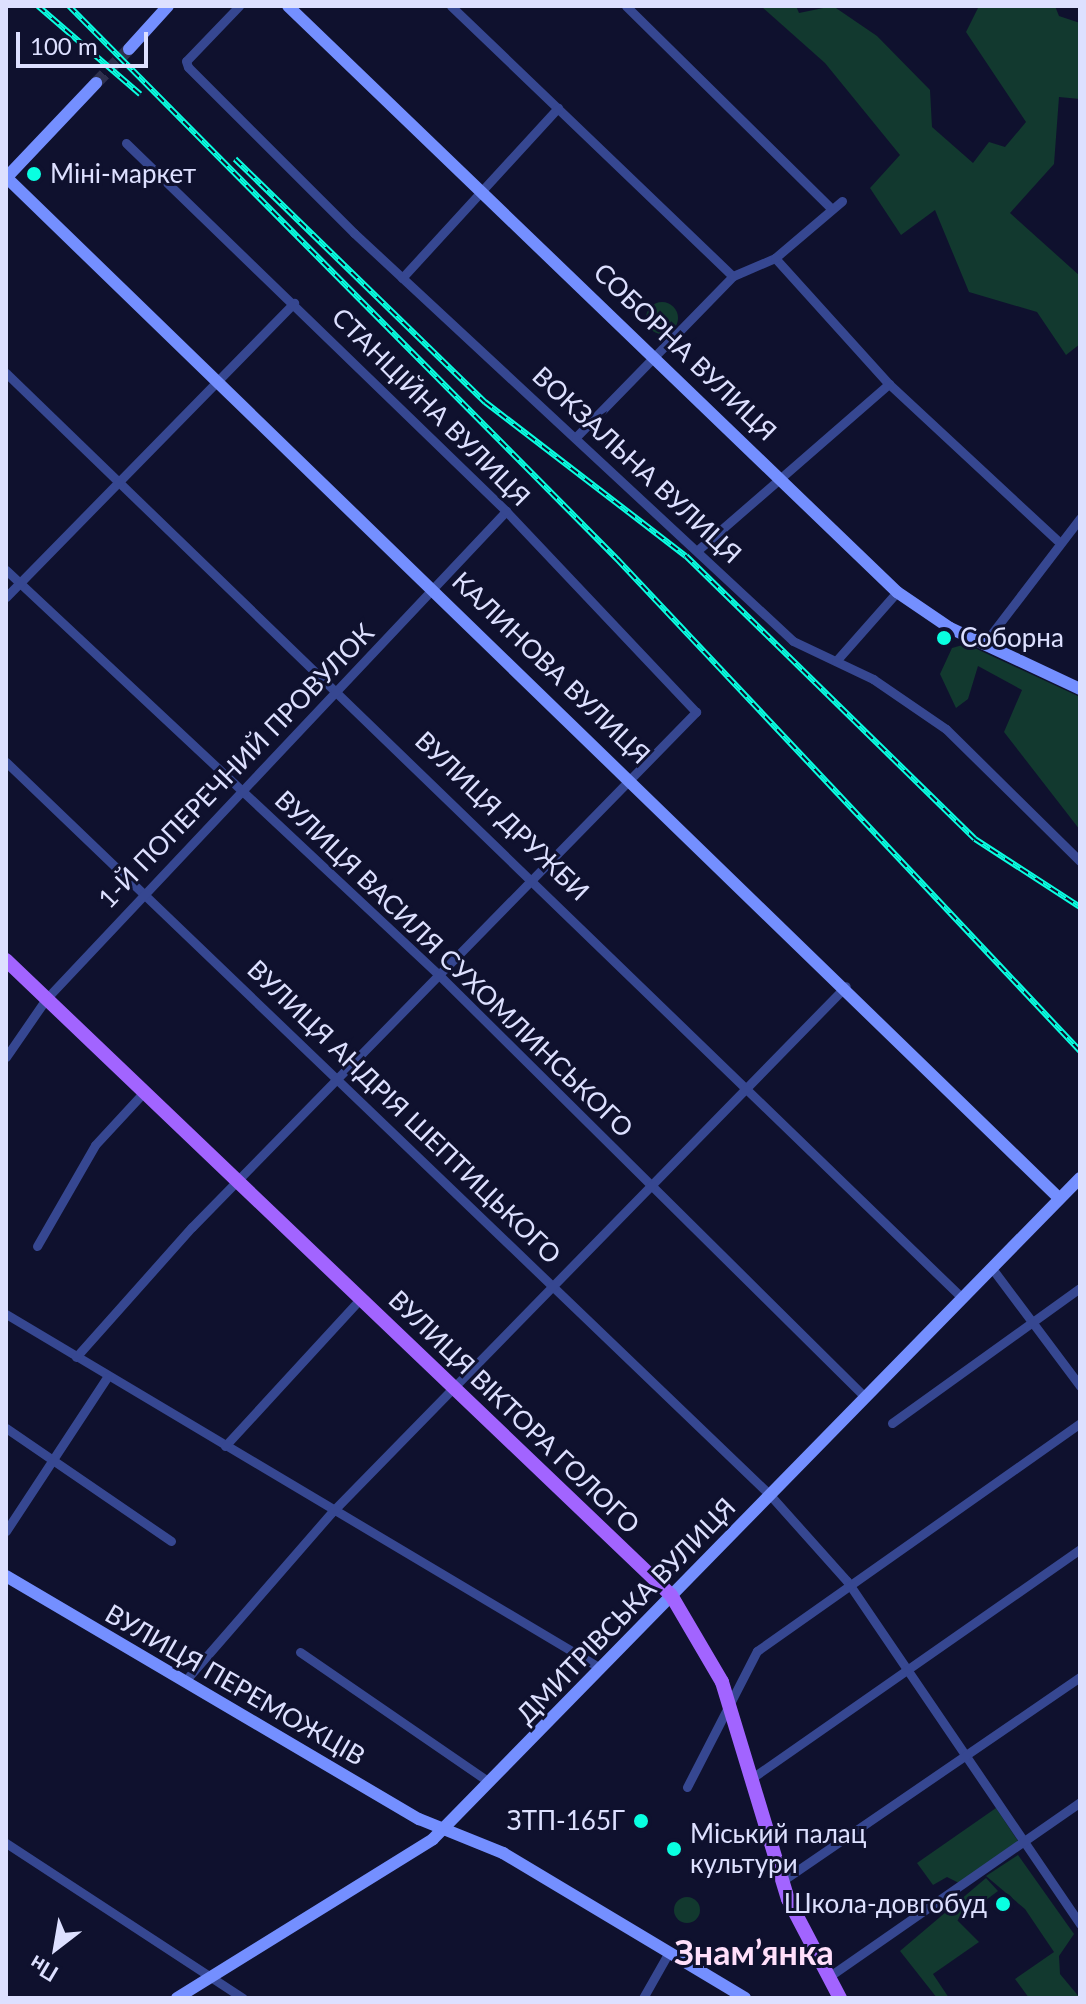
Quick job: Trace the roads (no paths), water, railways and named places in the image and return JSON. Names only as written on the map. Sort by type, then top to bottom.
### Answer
[{"type":"main road","name":"ВУЛИЦЯ ВІКТОРА ГОЛОГО","points":[[6,960],[671,1595],[729,1700],[782,1881],[827,1978],[840,1998]]},
{"type":"street","points":[[129,49],[168,6]]},
{"type":"street","name":"ВОКЗАЛЬНА ВУЛИЦЯ","points":[[239,6],[186,61],[188,67],[402,278],[699,549],[793,641],[836,661],[946,729],[1080,861]]},
{"type":"street","name":"СОБОРНА ВУЛИЦЯ","points":[[288,6],[781,474],[897,592],[983,645],[1080,689]]},
{"type":"street","points":[[451,6],[733,276]]},
{"type":"street","points":[[626,6],[832,209]]},
{"type":"street","points":[[6,177],[96,83]]},
{"type":"street","points":[[402,278],[558,108]]},
{"type":"street","name":"СТАНЦІЙНА ВУЛИЦЯ","points":[[126,143],[506,511],[696,712],[635,779]]},
{"type":"street","name":"КАЛИНОВА ВУЛИЦЯ","points":[[6,177],[635,779],[1059,1198]]},
{"type":"street","points":[[576,437],[733,276],[775,258],[842,201]]},
{"type":"street","points":[[775,258],[889,384],[1057,540]]},
{"type":"street","points":[[6,597],[118,479],[294,303]]},
{"type":"street","name":"ВУЛИЦЯ ДРУЖБИ","points":[[6,373],[536,878],[961,1297]]},
{"type":"street","points":[[699,549],[781,474],[889,384]]},
{"type":"street","name":"1-Й ПОПЕРЕЧНИЙ ПРОВУЛОК","points":[[6,1057],[46,999],[506,511]]},
{"type":"street","points":[[983,645],[1057,540],[1080,518]]},
{"type":"street","name":"ВУЛИЦЯ ВАСИЛЯ СУХОМЛИНСЬКОГО","points":[[6,570],[440,976],[865,1397]]},
{"type":"street","points":[[836,661],[897,592]]},
{"type":"street","name":"ВУЛИЦЯ АНДРІЯ ШЕПТИЦЬКОГО","points":[[6,762],[770,1495],[847,1581],[1080,1924]]},
{"type":"street","points":[[76,1357],[337,1078],[635,779]]},
{"type":"street","points":[[185,1681],[332,1512],[846,986]]},
{"type":"street","points":[[37,1246],[95,1145],[144,1092]]},
{"type":"street","points":[[1059,1198],[1080,1178]]},
{"type":"street","name":"ДМИТРІВСЬКА ВУЛИЦЯ","points":[[177,1998],[444,1829],[1059,1198]]},
{"type":"street","points":[[991,1267],[1080,1386]]},
{"type":"street","points":[[892,1423],[1080,1288]]},
{"type":"street","points":[[225,1446],[360,1299]]},
{"type":"street","points":[[6,1314],[332,1512],[600,1668]]},
{"type":"street","points":[[6,1531],[107,1377]]},
{"type":"street","points":[[687,1787],[729,1700],[757,1651],[847,1581],[1080,1423]]},
{"type":"street","points":[[6,1428],[171,1541]]},
{"type":"street","points":[[752,1778],[1080,1549]]},
{"type":"street","name":"ВУЛИЦЯ ПЕРЕМОЖЦІВ","points":[[6,1576],[444,1829],[489,1845],[745,1998]]},
{"type":"street","points":[[300,1652],[489,1782]]},
{"type":"street","points":[[782,1881],[1080,1677]]},
{"type":"street","points":[[827,1978],[1080,1802]]},
{"type":"street","points":[[6,1843],[243,1998]]},
{"type":"street","points":[[643,1998],[669,1952]]},
{"type":"tunnel","points":[[96,83],[129,49]]},
{"type":"railway","points":[[38,6],[140,94]]},
{"type":"railway","points":[[69,6],[617,559],[1080,1051]]},
{"type":"railway","points":[[235,159],[485,402],[686,556],[975,839],[1080,907]]},
{"type":"place","name":"Міні-маркет","points":[[34,174]]},
{"type":"place","name":"Соборна","points":[[944,638]]},
{"type":"place","name":"ЗТП-165Г","points":[[641,1821]]},
{"type":"place","name":"Міський палац культури","points":[[674,1849]]},
{"type":"place","name":"Школа-довгобуд","points":[[1003,1904]]},
{"type":"district","name":"Знам’янка","points":[[754,1952]]}]
